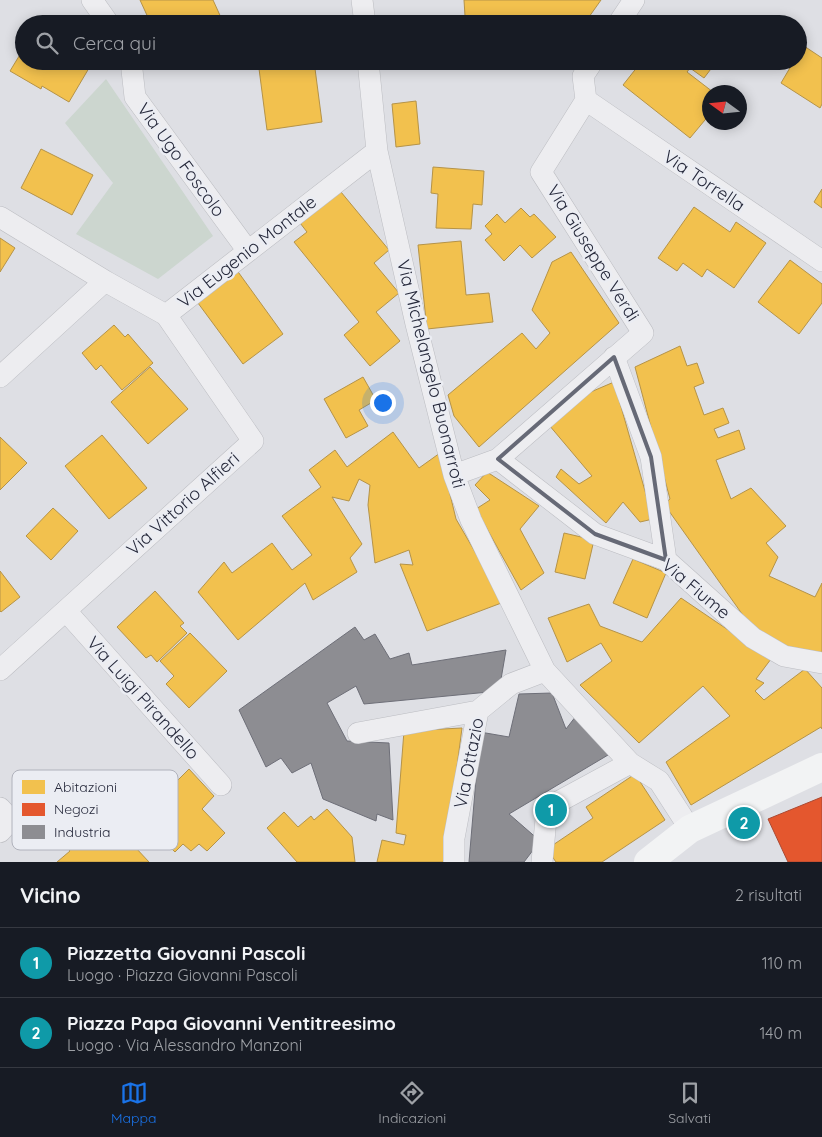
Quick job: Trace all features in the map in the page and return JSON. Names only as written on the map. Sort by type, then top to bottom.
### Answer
[{"type":"main road","points":[[648,862],[690,829],[822,767]]},
{"type":"street","points":[[92,0],[103,15]]},
{"type":"street","points":[[362,0],[363,15]]},
{"type":"street","points":[[624,15],[634,0]]},
{"type":"street","name":"Via Ugo Foscolo","points":[[132,70],[135,97],[248,251]]},
{"type":"street","name":"Via Michelangelo Buonarroti","points":[[369,70],[376,151],[416,324],[454,475],[471,520],[545,670],[630,762],[659,780],[690,829]]},
{"type":"street","points":[[586,100],[583,76],[587,70]]},
{"type":"street","name":"Via Torrella","points":[[586,100],[822,261]]},
{"type":"street","name":"Via Giuseppe Verdi","points":[[586,100],[541,172],[643,333],[614,357]]},
{"type":"street","name":"Via Eugenio Montale","points":[[0,217],[105,281],[166,315],[376,151]]},
{"type":"street","points":[[0,377],[105,281]]},
{"type":"street","name":"Via Vittorio Alfieri","points":[[0,670],[253,440],[166,315]]},
{"type":"street","points":[[454,475],[498,458],[614,357],[651,457],[666,560]]},
{"type":"street","name":"Via Fiume","points":[[498,458],[595,534],[666,560],[753,638],[784,656],[822,663]]},
{"type":"street","name":"Via Luigi Pirandello","points":[[66,611],[221,785]]},
{"type":"street","name":"Via Ottazio","points":[[454,862],[454,838],[478,711],[511,684],[545,670]]},
{"type":"street","points":[[358,733],[478,711]]},
{"type":"street","points":[[542,862],[547,808],[630,762]]},
{"type":"street","points":[[0,808],[11,820],[0,832]]},
{"type":"highlighted area","points":[[614,357],[651,457],[666,560],[595,534],[498,459]]},
{"type":"shaded area","points":[[106,79],[213,236],[158,279],[76,234],[113,183],[65,123]]},
{"type":"building: Abitazioni","points":[[140,0],[213,0],[220,15],[147,15]]},
{"type":"building: Abitazioni","points":[[464,0],[601,0],[590,15],[465,15]]},
{"type":"building: Abitazioni","points":[[807,48],[822,58],[822,104],[820,108],[781,83],[789,70],[807,70]]},
{"type":"building: Abitazioni","points":[[15,63],[15,70],[88,70],[69,102],[42,86],[41,89],[10,71]]},
{"type":"building: Abitazioni","points":[[259,70],[315,70],[322,122],[267,130]]},
{"type":"building: Abitazioni","points":[[635,70],[688,70],[687,72],[704,85],[702,85],[702,124],[690,138],[623,85]]},
{"type":"building: Abitazioni","points":[[693,70],[710,70],[704,78]]},
{"type":"building: Abitazioni","points":[[416,101],[420,144],[396,147],[392,104]]},
{"type":"building: Abitazioni","points":[[41,149],[93,175],[72,215],[21,188]]},
{"type":"building: Abitazioni","points":[[433,167],[484,171],[482,205],[473,204],[471,229],[436,228],[438,194],[431,193]]},
{"type":"building: Abitazioni","points":[[336,186],[389,250],[374,263],[399,293],[376,312],[400,341],[370,366],[344,335],[359,322],[294,242],[307,232],[297,219]]},
{"type":"building: Abitazioni","points":[[822,189],[822,208],[814,202]]},
{"type":"building: Abitazioni","points":[[694,207],[730,232],[736,222],[766,243],[734,288],[707,269],[702,277],[683,263],[677,271],[658,258]]},
{"type":"building: Abitazioni","points":[[521,208],[530,217],[534,214],[556,237],[532,258],[520,245],[504,261],[485,240],[492,234],[485,226],[497,214],[505,223]]},
{"type":"building: Abitazioni","points":[[0,238],[15,248],[0,272]]},
{"type":"building: Abitazioni","points":[[461,241],[466,295],[489,293],[493,322],[427,329],[418,245]]},
{"type":"building: Abitazioni","points":[[571,252],[619,323],[479,447],[454,416],[448,395],[522,333],[536,349],[550,333],[532,310],[552,262]]},
{"type":"building: Abitazioni","points":[[790,260],[822,284],[822,303],[799,334],[758,302]]},
{"type":"building: Abitazioni","points":[[236,269],[283,334],[243,364],[195,299]]},
{"type":"building: Abitazioni","points":[[114,325],[125,337],[128,334],[153,363],[122,390],[101,365],[96,370],[82,353]]},
{"type":"building: Abitazioni","points":[[680,346],[687,366],[697,363],[704,383],[694,387],[704,415],[723,408],[729,423],[714,429],[718,438],[739,430],[745,449],[716,460],[731,499],[751,488],[786,526],[766,543],[778,557],[769,576],[815,597],[822,583],[822,653],[762,642],[664,504],[670,499],[635,367]]},
{"type":"building: Abitazioni","points":[[150,367],[188,409],[148,444],[111,402]]},
{"type":"building: Abitazioni","points":[[363,377],[376,400],[359,410],[368,426],[346,438],[324,399]]},
{"type":"building: Abitazioni","points":[[614,382],[653,519],[640,522],[623,502],[606,523],[556,477],[561,469],[579,484],[592,476],[549,425],[586,394]]},
{"type":"building: Abitazioni","points":[[393,432],[419,468],[440,453],[456,519],[504,602],[427,631],[400,564],[413,565],[409,550],[375,563],[368,505],[370,485],[359,479],[349,501],[332,497],[362,544],[350,558],[357,572],[313,600],[305,583],[238,640],[198,592],[224,562],[232,573],[272,543],[292,570],[312,555],[282,516],[321,487],[309,470],[335,450],[347,467]]},
{"type":"building: Abitazioni","points":[[102,435],[147,488],[109,519],[65,466]]},
{"type":"building: Abitazioni","points":[[0,437],[27,463],[0,490]]},
{"type":"building: Abitazioni","points":[[487,472],[539,506],[520,529],[544,573],[521,590],[476,509],[490,500],[475,485]]},
{"type":"building: Abitazioni","points":[[53,508],[78,531],[51,560],[26,536]]},
{"type":"building: Abitazioni","points":[[564,533],[594,540],[585,579],[555,572]]},
{"type":"building: Abitazioni","points":[[633,559],[666,573],[647,618],[613,603]]},
{"type":"building: Abitazioni","points":[[0,571],[20,597],[1,612],[0,611]]},
{"type":"building: Abitazioni","points":[[155,591],[184,623],[180,626],[187,633],[157,662],[151,655],[146,658],[117,627]]},
{"type":"building: Abitazioni","points":[[681,598],[771,659],[756,679],[764,683],[755,691],[764,700],[805,669],[822,688],[822,729],[821,727],[691,805],[666,762],[730,716],[703,686],[639,743],[580,685],[612,661],[601,643],[567,662],[548,618],[589,604],[600,626],[642,642]]},
{"type":"building: Abitazioni","points":[[190,633],[227,671],[189,708],[166,684],[174,676],[160,661]]},
{"type":"building: Abitazioni","points":[[462,728],[446,862],[377,862],[382,840],[404,845],[406,835],[396,833],[404,731]]},
{"type":"building: Abitazioni","points":[[189,769],[214,796],[202,809],[225,833],[207,851],[199,844],[191,851],[183,844],[178,849],[178,780]]},
{"type":"building: Abitazioni","points":[[635,774],[665,820],[602,862],[556,862],[547,849],[593,818],[586,807]]},
{"type":"building: Abitazioni","points":[[327,809],[352,837],[355,862],[297,862],[267,828],[284,812],[298,827],[311,816],[314,820]]},
{"type":"building: Abitazioni","points":[[138,850],[149,862],[57,862],[70,851]]},
{"type":"building: Negozi","points":[[822,797],[822,862],[788,862],[768,819]]},
{"type":"building: Industria","points":[[355,627],[364,640],[375,634],[390,659],[409,653],[412,665],[506,650],[499,691],[364,704],[356,686],[327,703],[347,741],[389,743],[393,820],[377,814],[376,821],[323,799],[311,763],[292,773],[281,758],[266,767],[239,710]]},
{"type":"building: Industria","points":[[552,693],[566,729],[576,716],[608,755],[509,814],[540,841],[524,862],[469,862],[480,732],[509,737],[519,694]]},
{"type":"place","name":"Piazzetta Giovanni Pascoli","points":[[551,810]]},
{"type":"place","name":"Piazza Papa Giovanni Ventitreesimo","points":[[744,823]]}]
